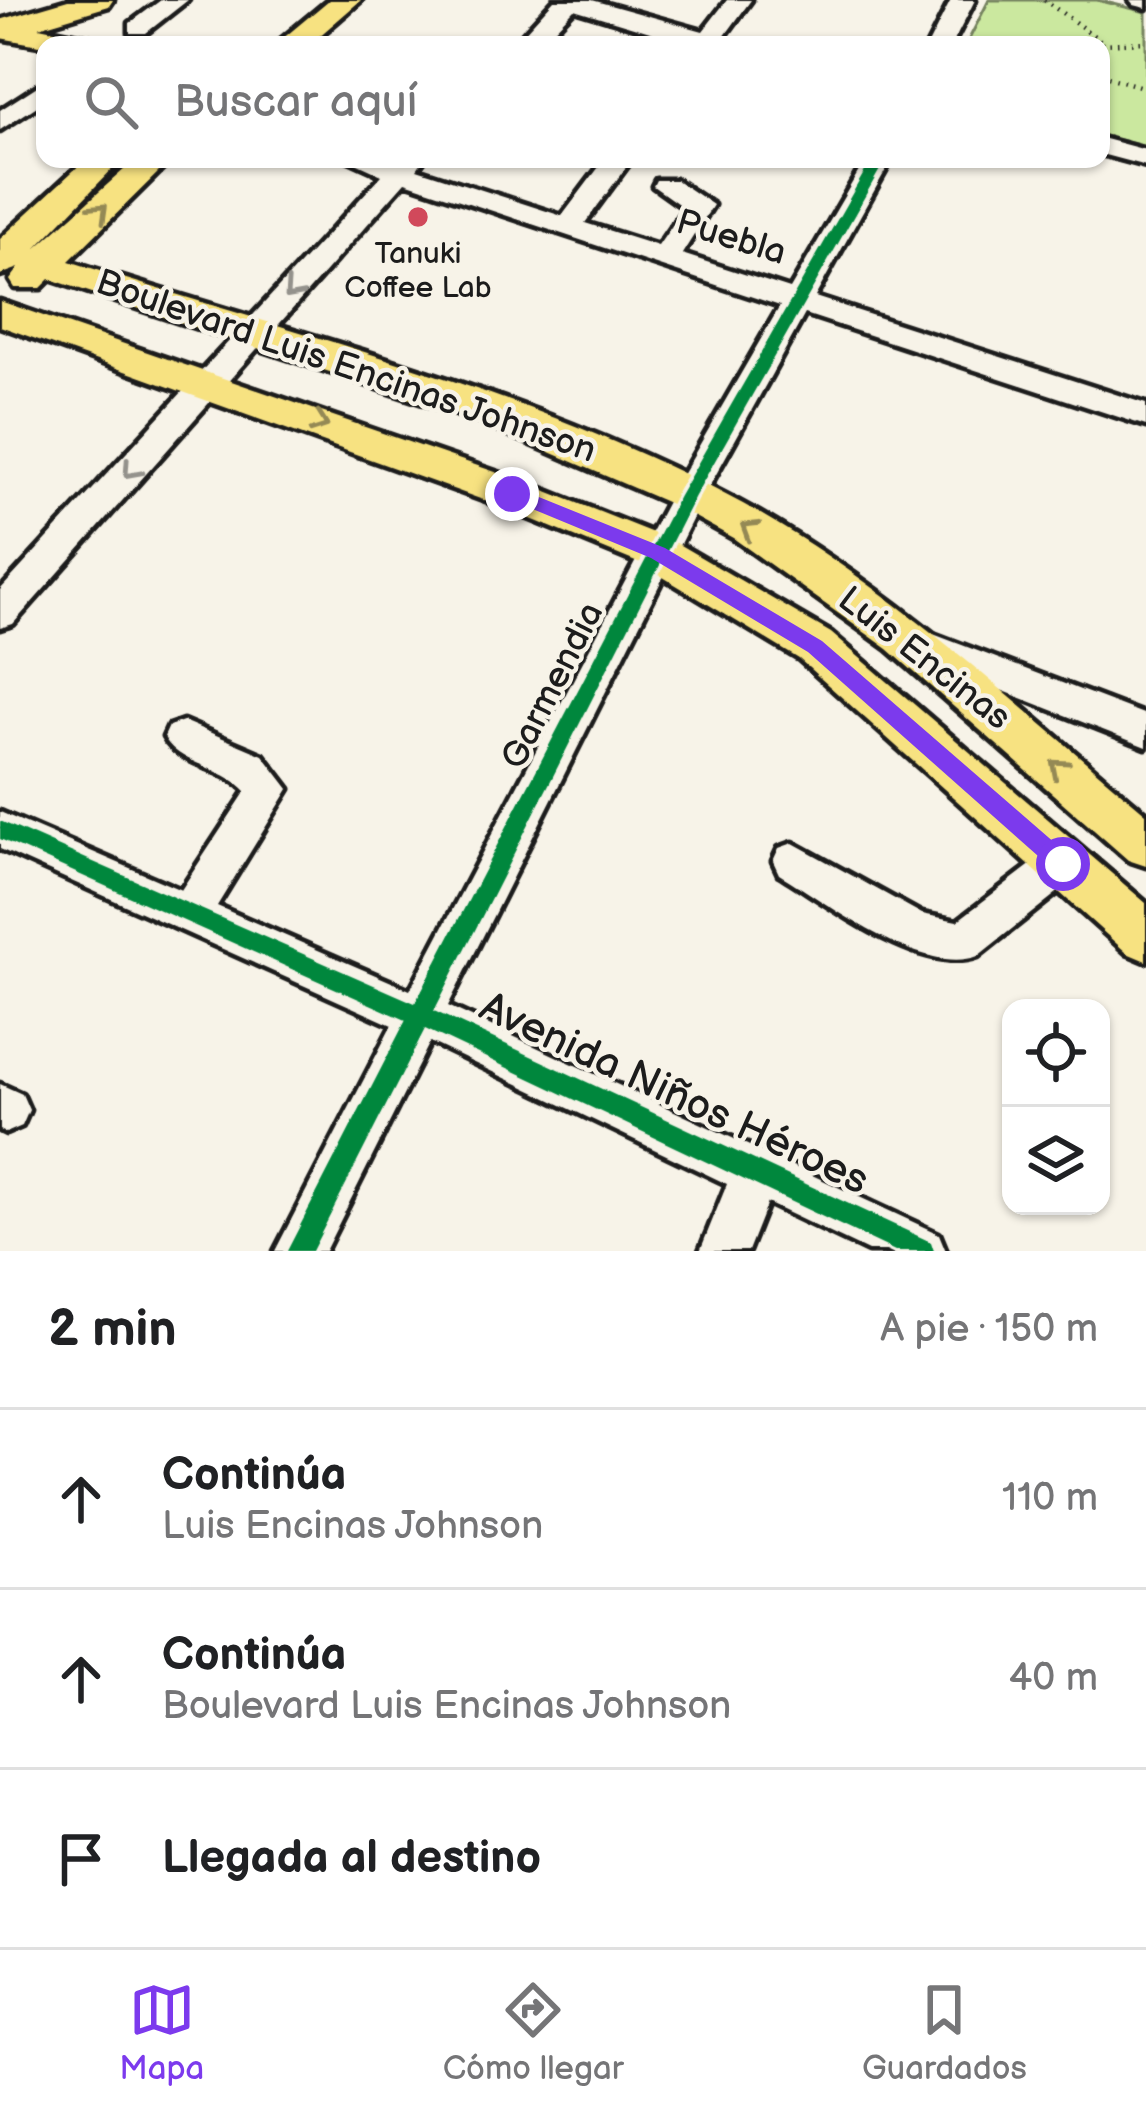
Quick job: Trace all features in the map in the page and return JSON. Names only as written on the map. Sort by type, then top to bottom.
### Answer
[{"type":"main road","points":[[0,30],[99,0]]},
{"type":"main road","points":[[301,36],[347,0]]},
{"type":"main road","points":[[0,30],[56,36]]},
{"type":"main road","points":[[0,310],[17,253],[97,168]]},
{"type":"main road","points":[[17,253],[142,168]]},
{"type":"main road","name":"Boulevard Luis Encinas Johnson","points":[[17,253],[497,413],[688,494]]},
{"type":"main road","name":"Boulevard Luis Encinas Johnson","points":[[0,310],[210,383],[658,553],[815,646],[1146,936]]},
{"type":"main road","name":"Luis Encinas","points":[[688,494],[748,527],[904,637],[1146,844]]},
{"type":"street","points":[[138,28],[176,0]]},
{"type":"street","points":[[534,36],[568,0],[690,36]]},
{"type":"street","points":[[718,36],[739,0]]},
{"type":"street","points":[[945,36],[963,0]]},
{"type":"street","points":[[0,122],[36,95]]},
{"type":"street","points":[[1110,148],[1146,158]]},
{"type":"street","points":[[0,614],[401,168]]},
{"type":"street","name":"Puebla","points":[[412,168],[568,227],[1146,416]]},
{"type":"street","points":[[568,227],[612,168]]},
{"type":"street","name":"Garmendia","points":[[299,1251],[688,494],[874,168]]},
{"type":"street","points":[[665,258],[699,205],[666,186]]},
{"type":"street","points":[[904,637],[1078,689],[1146,731]]},
{"type":"street","points":[[183,737],[249,767],[269,789],[188,915]]},
{"type":"street","name":"Avenida Niños Héroes","points":[[0,830],[755,1169],[868,1239],[922,1251]]},
{"type":"street","points":[[793,861],[914,932],[963,942],[1063,864]]},
{"type":"street","points":[[724,1251],[755,1169]]},
{"type":"path","points":[[1043,0],[1091,36]]},
{"type":"path","points":[[1131,40],[1138,26]]},
{"type":"path","points":[[1110,43],[1146,42]]},
{"type":"path","points":[[1110,78],[1146,88]]},
{"type":"green space","points":[[989,0],[1097,0],[1146,12],[1146,147],[1110,137],[1110,36],[971,36]]},
{"type":"cycle path","points":[[299,1251],[687,496],[874,168]]},
{"type":"cycle path","points":[[0,830],[421,1016],[922,1251]]},
{"type":"place","name":"Tanuki Coffee Lab","points":[[418,217]]},
{"type":"route","points":[[512,494],[658,553],[815,646],[1063,864]]}]
